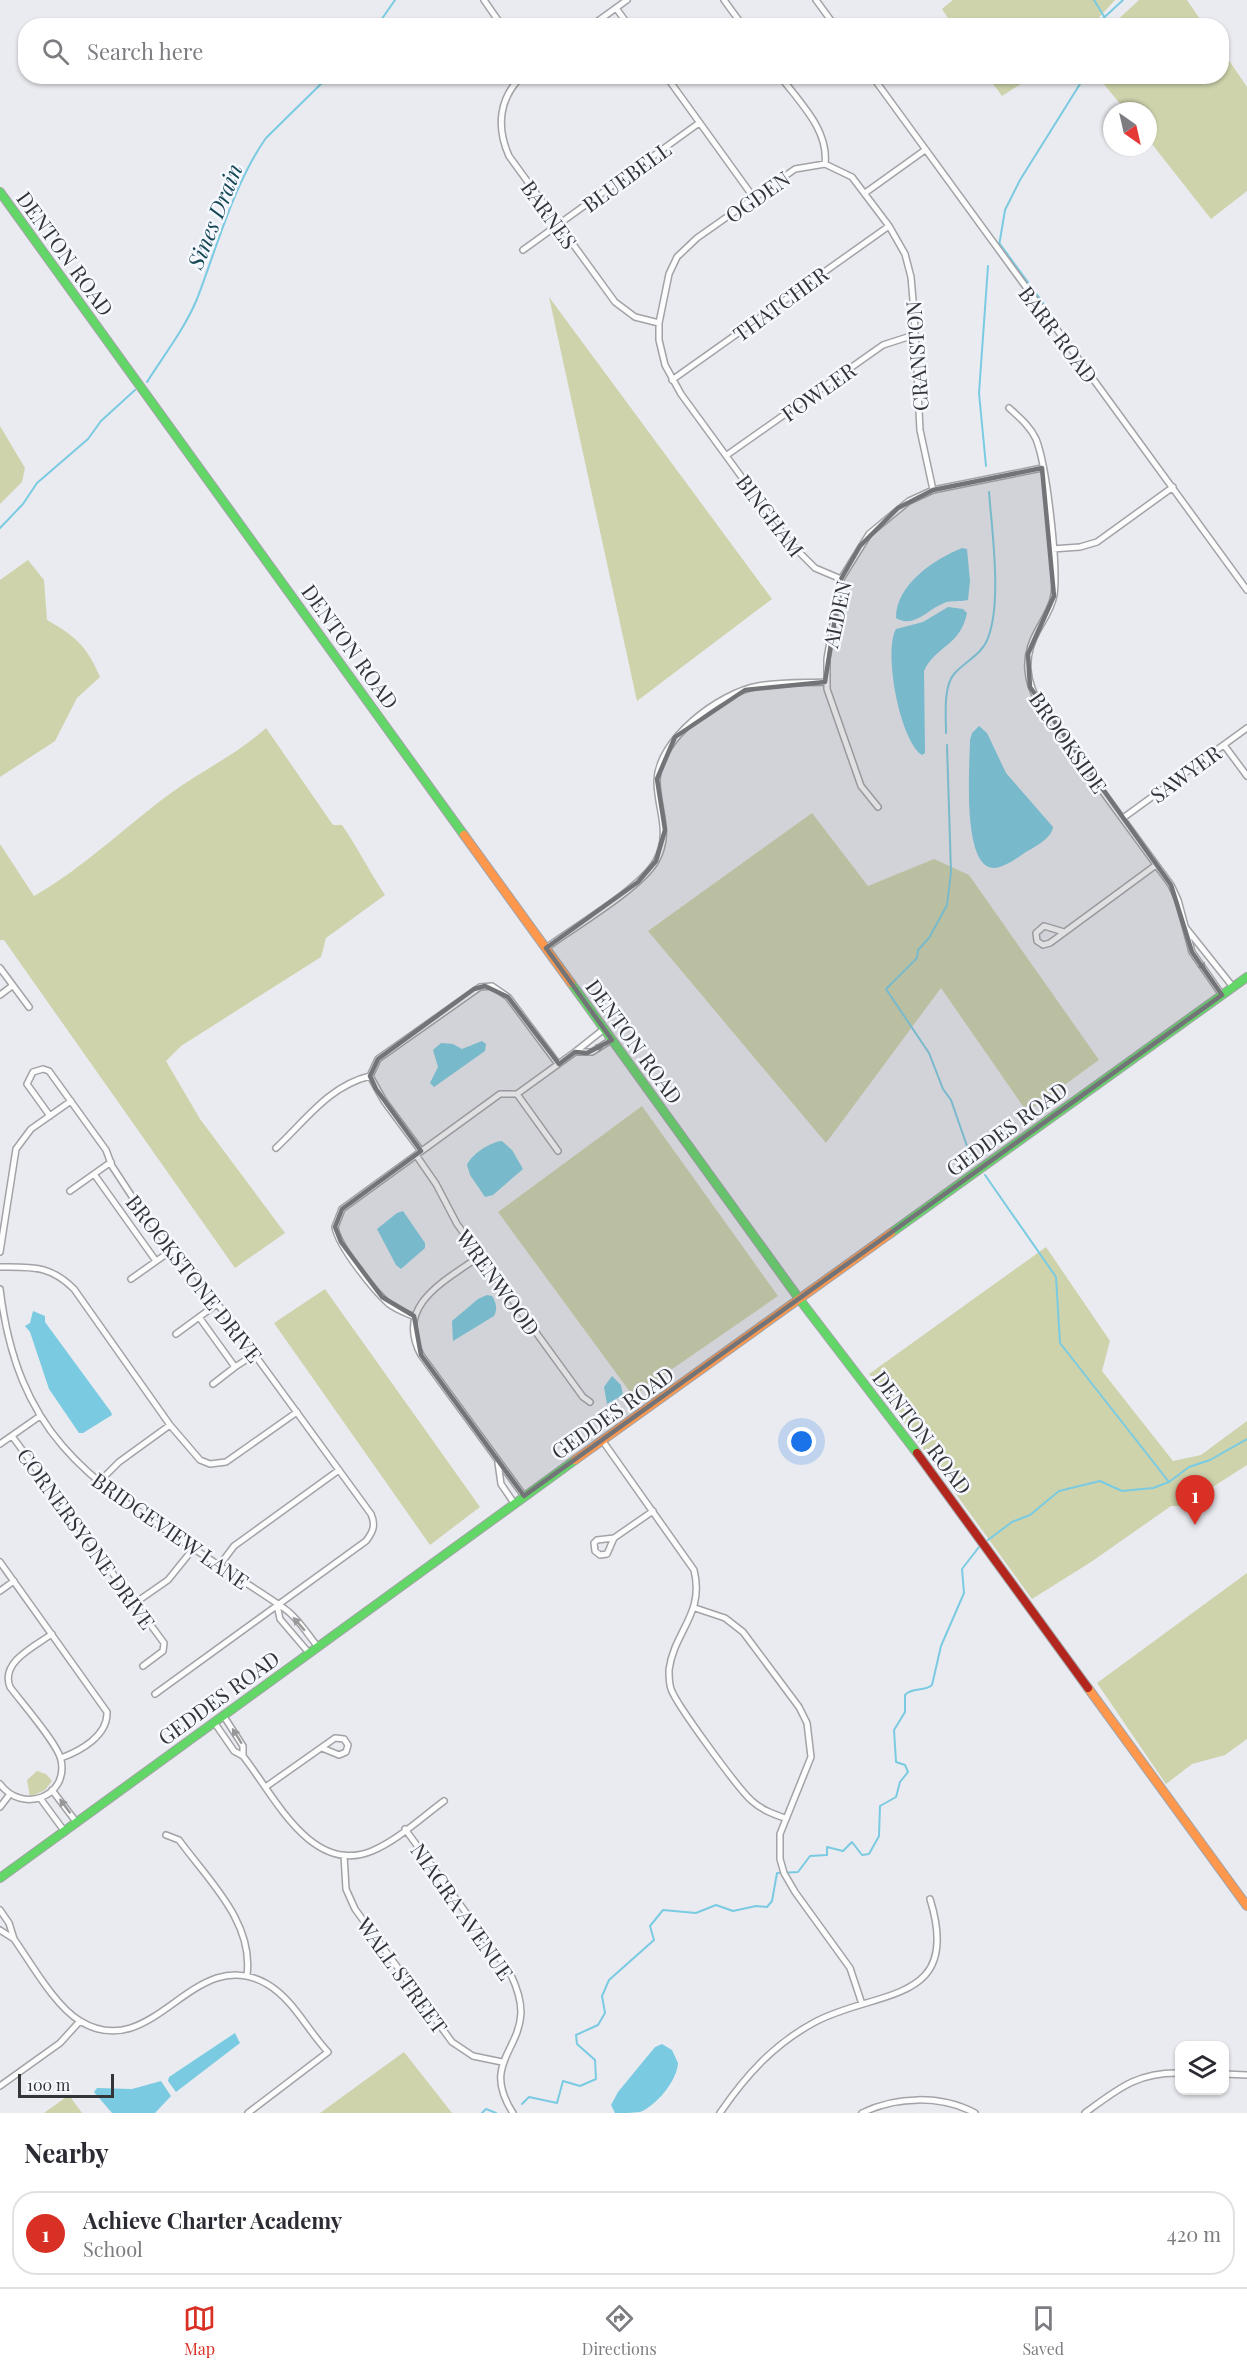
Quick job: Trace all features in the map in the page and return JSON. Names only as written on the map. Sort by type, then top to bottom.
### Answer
[{"type":"street","points":[[484,0],[496,18]]},
{"type":"street","points":[[602,18],[627,0]]},
{"type":"street","points":[[724,0],[737,18]]},
{"type":"street","points":[[816,0],[829,18]]},
{"type":"street","points":[[616,8],[623,18]]},
{"type":"street","name":"BARNES","points":[[515,84],[508,92],[504,102],[501,122],[502,139],[514,164],[619,307],[643,320],[658,323]]},
{"type":"street","points":[[672,84],[754,198]]},
{"type":"street","points":[[786,84],[821,132],[826,148],[825,164],[846,172],[889,226]]},
{"type":"street","name":"BARR ROAD","points":[[878,84],[1247,590]]},
{"type":"street","name":"BLUEBELL","points":[[523,250],[699,123]]},
{"type":"street","points":[[865,193],[925,150]]},
{"type":"street","name":"OGDEN","points":[[672,380],[661,353],[658,323],[669,274],[677,257],[697,238],[795,169],[825,164]]},
{"type":"street","name":"DENTON ROAD","points":[[0,192],[800,1300],[917,1454],[1247,1906]]},
{"type":"street","name":"CRANSTON","points":[[889,226],[900,243],[908,265],[919,373],[920,430],[933,490]]},
{"type":"street","name":"THATCHER","points":[[672,380],[889,226]]},
{"type":"street","name":"FOWLER","points":[[727,455],[883,345],[914,335]]},
{"type":"street","name":"BINGHAM","points":[[672,380],[800,555],[823,573],[842,579]]},
{"type":"street","name":"BROOKSIDE","points":[[1009,408],[1032,433],[1042,468],[1052,549],[1054,596],[1030,645],[1027,663],[1030,687],[1043,710],[1175,892],[1192,952],[1222,995]]},
{"type":"street","name":"ALDEN","points":[[878,807],[861,786],[830,702],[826,681],[833,615],[842,579],[860,546],[884,519],[909,501],[933,490],[1042,468]]},
{"type":"street","points":[[1052,549],[1080,547],[1097,542],[1173,487]]},
{"type":"street","points":[[546,948],[638,882],[656,861],[665,830],[657,779],[666,748],[682,730],[725,699],[745,690],[758,686],[826,681]]},
{"type":"street","name":"SAWYER","points":[[1123,818],[1247,728]]},
{"type":"street","points":[[1224,745],[1247,776]]},
{"type":"street","points":[[1064,932],[1044,926],[1036,933],[1037,941],[1046,945],[1064,932],[1156,865]]},
{"type":"street","name":"BROOKSIDE","points":[[1185,927],[1233,987]]},
{"type":"street","points":[[0,968],[29,1007]]},
{"type":"street","name":"GEDDES ROAD","points":[[0,1878],[514,1503],[800,1300],[1247,977]]},
{"type":"street","points":[[0,995],[12,986]]},
{"type":"street","points":[[370,1076],[378,1059],[474,989],[485,986],[499,989],[508,997],[558,1064]]},
{"type":"street","points":[[415,1317],[392,1306],[378,1293],[340,1242],[335,1227],[342,1209],[500,1094],[517,1094],[604,1029]]},
{"type":"street","points":[[575,1052],[587,1053],[611,1040]]},
{"type":"street","name":"BROOKSTONE DRIVE","points":[[50,1116],[27,1084],[33,1072],[43,1069],[50,1071],[106,1150],[121,1181],[172,1250],[190,1266],[373,1518],[374,1529],[366,1541],[277,1605]]},
{"type":"street","points":[[276,1148],[335,1089],[352,1080],[370,1076]]},
{"type":"street","points":[[370,1076],[384,1101],[421,1151]]},
{"type":"street","points":[[517,1094],[558,1151]]},
{"type":"street","points":[[0,1252],[12,1159],[22,1138],[71,1101]]},
{"type":"street","name":"WRENWOOD","points":[[416,1155],[436,1184],[457,1224],[583,1397],[590,1402]]},
{"type":"street","points":[[70,1191],[111,1162]]},
{"type":"street","points":[[94,1174],[156,1261]]},
{"type":"street","points":[[131,1279],[172,1250]]},
{"type":"street","points":[[480,1256],[429,1293],[420,1303],[415,1317],[414,1337],[421,1355],[524,1496]]},
{"type":"street","points":[[0,1268],[37,1268],[63,1278],[74,1289],[170,1425],[196,1457],[216,1464],[232,1459],[297,1412]]},
{"type":"street","name":"BRIDGEVIEW LANE","points":[[0,1288],[4,1325],[40,1416],[70,1456],[98,1483],[286,1610],[318,1647]]},
{"type":"street","points":[[176,1334],[217,1304]]},
{"type":"street","points":[[199,1317],[235,1367]]},
{"type":"street","points":[[213,1384],[255,1354]]},
{"type":"street","points":[[0,1444],[40,1416]]},
{"type":"street","points":[[98,1483],[113,1466],[170,1425]]},
{"type":"street","name":"CORNERSYONE DRIVE","points":[[12,1436],[164,1646],[161,1652],[143,1666]]},
{"type":"street","points":[[602,1440],[694,1570],[697,1586],[695,1608],[671,1661],[671,1689],[679,1704],[747,1796],[766,1811],[785,1818]]},
{"type":"street","points":[[498,1461],[501,1484],[514,1503]]},
{"type":"street","points":[[219,1566],[234,1546],[339,1470]]},
{"type":"street","points":[[614,1538],[652,1511]]},
{"type":"street","points":[[135,1603],[168,1580],[193,1549]]},
{"type":"street","points":[[0,1562],[106,1712],[106,1723],[101,1733],[72,1754],[61,1758]]},
{"type":"street","points":[[0,1591],[14,1581]]},
{"type":"street","points":[[154,1695],[277,1605]]},
{"type":"street","name":"BRIDGEVIEW LANE","points":[[277,1605],[280,1618],[309,1653]]},
{"type":"street","points":[[695,1608],[725,1618],[743,1632],[798,1707],[807,1723],[811,1757],[785,1818],[779,1843],[782,1866],[789,1882],[850,1968],[862,2004]]},
{"type":"street","points":[[0,1784],[10,1794],[20,1799],[40,1798],[50,1792],[60,1775],[61,1758],[10,1687],[7,1677],[13,1662],[51,1634]]},
{"type":"street","points":[[224,1715],[243,1746],[243,1756]]},
{"type":"street","points":[[214,1722],[234,1751],[243,1756],[308,1841],[326,1850],[354,1856],[373,1850],[444,1801]]},
{"type":"street","points":[[267,1786],[335,1738],[344,1739],[348,1745],[346,1752],[339,1755],[322,1748]]},
{"type":"street","points":[[50,1792],[77,1823]]},
{"type":"street","points":[[0,1807],[10,1794]]},
{"type":"street","points":[[40,1798],[65,1832]]},
{"type":"street","name":"NIAGRA AVENUE","points":[[405,1829],[515,1982],[521,2014],[502,2062]]},
{"type":"street","points":[[166,1835],[179,1840],[242,1929],[248,1946],[247,1975]]},
{"type":"street","name":"WALL STREET","points":[[344,1854],[346,1889],[355,1909],[452,2042],[473,2056],[502,2062]]},
{"type":"street","points":[[720,2113],[750,2073],[784,2042],[817,2021],[907,1990],[928,1968],[935,1954],[939,1934],[930,1899]]},
{"type":"street","points":[[0,1910],[9,1923],[14,1939],[64,2007],[80,2021],[106,2029],[132,2028],[152,2019],[207,1981],[224,1975],[247,1975],[267,1984],[280,1994],[328,2052],[248,2113]]},
{"type":"street","points":[[0,1930],[14,1939]]},
{"type":"street","points":[[0,2086],[60,2043],[80,2021]]},
{"type":"street","points":[[502,2062],[503,2087],[513,2113]]},
{"type":"street","points":[[1085,2113],[1134,2079],[1162,2072],[1175,2073]]},
{"type":"street","points":[[1229,2074],[1247,2075]]},
{"type":"street","points":[[862,2113],[897,2101],[918,2100],[955,2105],[975,2113]]},
{"type":"highlighted area","points":[[1042,468],[1054,596],[1028,654],[1030,687],[1171,885],[1192,952],[1222,995],[524,1496],[421,1355],[414,1316],[382,1297],[341,1242],[335,1227],[342,1209],[421,1151],[376,1089],[370,1076],[378,1059],[474,989],[485,986],[508,997],[559,1064],[575,1052],[587,1053],[612,1040],[546,948],[638,882],[656,861],[665,830],[657,779],[675,737],[745,690],[825,682],[841,579],[860,546],[898,508],[933,490]]},
{"type":"green space","points":[[953,0],[1115,0],[1098,18],[948,18],[942,9]]},
{"type":"green space","points":[[1139,0],[1187,0],[1199,18],[1120,18]]},
{"type":"green space","points":[[1229,60],[1247,87],[1247,191],[1211,219],[1157,150],[1157,102],[1119,102],[1104,84],[1229,84]]},
{"type":"green space","points":[[993,84],[1021,84],[1002,96]]},
{"type":"green space","points":[[549,297],[772,599],[637,701]]},
{"type":"green space","points":[[0,426],[25,468],[22,482],[0,504]]},
{"type":"green space","points":[[28,560],[44,580],[47,620],[79,643],[90,657],[100,677],[77,698],[55,741],[0,777],[0,580]]},
{"type":"green space","points":[[266,728],[333,825],[342,825],[385,895],[326,938],[321,957],[181,1046],[166,1061],[200,1119],[285,1233],[235,1268],[4,940],[0,940],[0,844],[34,896],[87,860],[171,793],[243,746]]},
{"type":"green space","points":[[812,813],[868,886],[934,859],[969,875],[1099,1060],[1027,1112],[941,988],[826,1143],[648,931]]},
{"type":"green space","points":[[642,1106],[778,1296],[633,1396],[498,1212]]},
{"type":"green space","points":[[1046,1247],[1110,1341],[1102,1371],[1173,1461],[1201,1455],[1247,1421],[1247,1465],[1183,1506],[1171,1506],[1091,1562],[1032,1599],[869,1374]]},
{"type":"green space","points":[[325,1289],[480,1507],[430,1545],[274,1323]]},
{"type":"green space","points":[[1247,1573],[1247,1739],[1225,1755],[1192,1764],[1166,1784],[1097,1683]]},
{"type":"green space","points":[[37,1771],[46,1774],[52,1781],[45,1790],[30,1797],[27,1780]]},
{"type":"green space","points":[[404,2052],[452,2113],[320,2113]]},
{"type":"green space","points":[[69,2095],[82,2113],[44,2113]]},
{"type":"water","points":[[962,548],[967,549],[970,581],[968,600],[944,603],[915,620],[903,621],[896,618],[903,594],[919,574],[940,559]]},
{"type":"water","points":[[948,607],[963,609],[967,613],[959,633],[929,662],[924,671],[925,753],[922,755],[914,747],[901,715],[893,675],[892,640],[896,629],[923,622]]},
{"type":"water","points":[[979,726],[987,733],[1006,773],[1053,827],[1041,843],[1009,863],[994,868],[983,863],[976,851],[972,834],[969,791],[970,740],[972,733]]},
{"type":"water","points":[[482,1041],[486,1044],[485,1051],[434,1087],[430,1083],[438,1067],[433,1050],[441,1043],[453,1044],[462,1049]]},
{"type":"water","points":[[502,1141],[512,1150],[523,1169],[493,1195],[485,1197],[470,1175],[467,1165],[482,1149]]},
{"type":"water","points":[[403,1211],[425,1243],[425,1248],[401,1269],[396,1265],[377,1229]]},
{"type":"water","points":[[487,1295],[492,1296],[495,1303],[494,1316],[453,1341],[452,1321],[478,1299]]},
{"type":"water","points":[[33,1311],[45,1316],[45,1322],[111,1412],[112,1415],[83,1433],[79,1433],[49,1389],[30,1332],[25,1326],[30,1323]]},
{"type":"water","points":[[612,1376],[621,1385],[623,1395],[607,1404],[604,1387]]},
{"type":"water","points":[[235,2033],[240,2043],[176,2092],[168,2081],[169,2077]]},
{"type":"water","points":[[662,2044],[672,2050],[678,2063],[670,2085],[659,2099],[646,2109],[640,2112],[615,2113],[611,2105],[618,2092],[655,2047]]},
{"type":"water","points":[[161,2081],[171,2096],[155,2113],[112,2113],[94,2092],[97,2088],[132,2089]]},
{"type":"waterway","name":"Sines Drain","points":[[383,18],[395,0]]},
{"type":"waterway","points":[[1094,0],[1105,18]]},
{"type":"waterway","points":[[1104,18],[1123,0]]},
{"type":"waterway","name":"Sines Drain","points":[[147,382],[192,310],[235,195],[255,156],[266,138],[321,84]]},
{"type":"waterway","points":[[999,246],[1005,210],[1020,180],[1080,84]]},
{"type":"waterway","points":[[1000,244],[1052,315]]},
{"type":"waterway","points":[[986,466],[979,393],[988,266]]},
{"type":"waterway","name":"Sines Drain","points":[[0,528],[23,504],[37,483],[88,439],[101,421],[135,390]]},
{"type":"waterway","points":[[946,733],[946,702],[950,680],[958,669],[982,649],[992,623],[995,566],[989,492]]},
{"type":"waterway","points":[[947,745],[951,872],[947,905],[929,938],[918,950],[917,958],[886,989],[929,1053],[943,1089],[951,1100],[968,1149],[976,1163]]},
{"type":"waterway","points":[[985,1175],[1056,1277],[1060,1343],[1169,1482]]},
{"type":"waterway","points":[[988,1540],[1012,1522],[1030,1515],[1059,1491],[1100,1481],[1122,1491],[1153,1488],[1169,1482],[1189,1467],[1210,1460],[1247,1439]]},
{"type":"waterway","points":[[522,2104],[529,2097],[557,2103],[563,2081],[580,2086],[596,2079],[595,2060],[577,2044],[576,2035],[598,2025],[605,2013],[602,1996],[609,1980],[654,1940],[650,1926],[663,1910],[696,1913],[716,1905],[733,1911],[756,1906],[767,1907],[772,1901],[777,1873],[798,1872],[810,1856],[827,1855],[827,1847],[843,1851],[852,1842],[862,1855],[869,1854],[879,1836],[880,1806],[896,1797],[900,1782],[908,1772],[905,1765],[896,1762],[894,1730],[905,1712],[905,1695],[932,1685],[941,1646],[964,1593],[962,1569],[979,1547]]},
{"type":"waterway","points":[[482,2113],[486,2109],[496,2113]]},
{"type":"traffic: fast","points":[[0,192],[464,835]]},
{"type":"traffic: fast","points":[[891,1233],[1247,977]]},
{"type":"traffic: fast","points":[[571,983],[800,1300],[917,1453]]},
{"type":"traffic: fast","points":[[0,1878],[575,1460]]},
{"type":"traffic: slow","points":[[464,835],[571,983]]},
{"type":"traffic: slow","points":[[575,1460],[891,1233]]},
{"type":"traffic: slow","points":[[1088,1688],[1247,1906]]},
{"type":"traffic: jam","points":[[917,1453],[1088,1688]]},
{"type":"place","name":"Achieve Charter Academy","points":[[1195,1525]]}]
